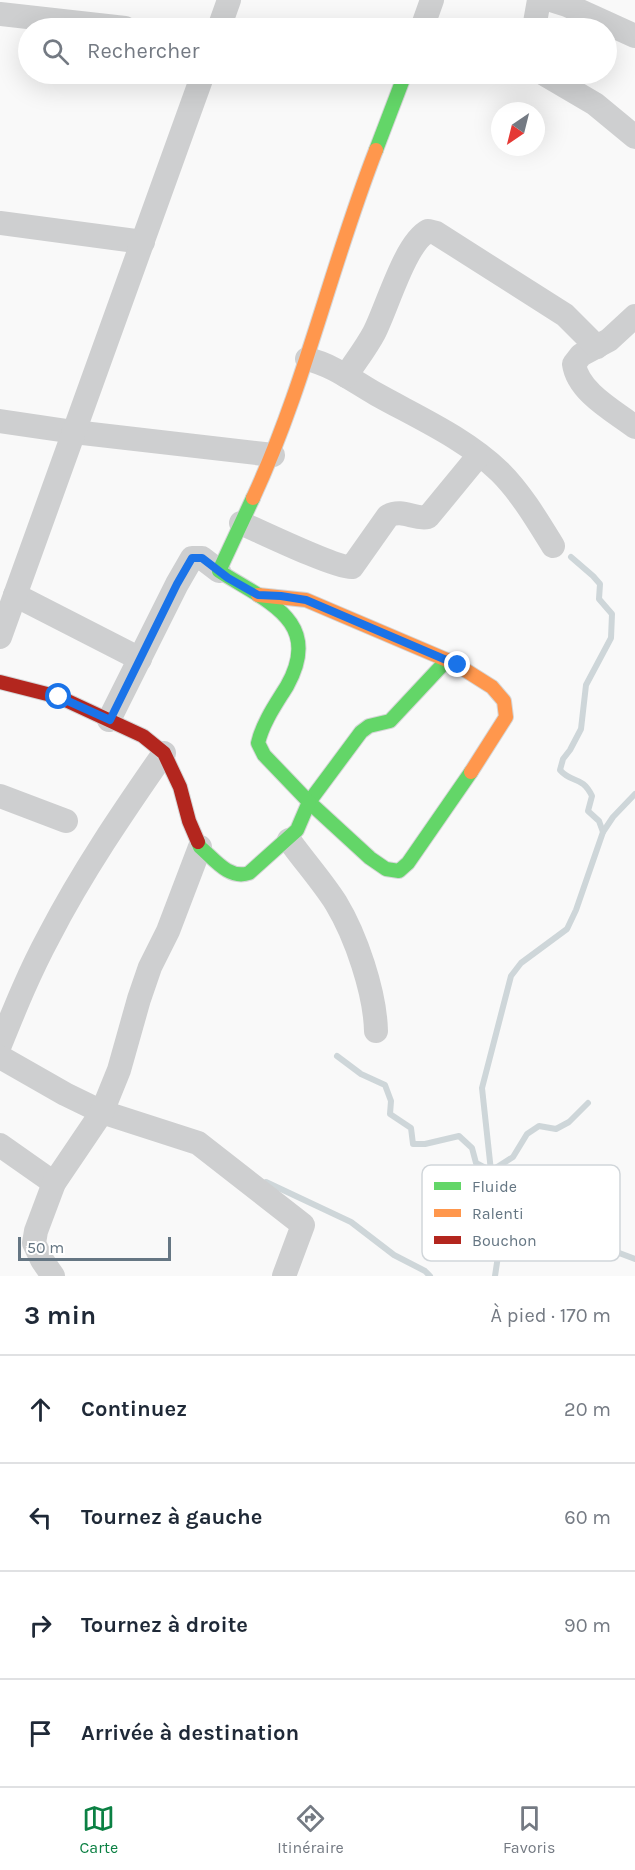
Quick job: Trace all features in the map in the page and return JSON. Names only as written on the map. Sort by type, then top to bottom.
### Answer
[{"type":"street","points":[[223,18],[229,0]]},
{"type":"street","points":[[428,18],[432,0]]},
{"type":"street","points":[[536,18],[539,0]]},
{"type":"street","points":[[551,0],[596,18]]},
{"type":"street","points":[[15,10],[64,18]]},
{"type":"street","points":[[617,28],[635,36]]},
{"type":"street","points":[[0,638],[199,84]]},
{"type":"street","points":[[219,572],[273,454],[307,358],[351,218],[401,84]]},
{"type":"street","points":[[561,84],[595,104],[635,137]]},
{"type":"street","points":[[0,223],[143,242]]},
{"type":"street","points":[[346,376],[374,334],[405,259],[418,238],[428,231],[436,233],[565,315],[597,347]]},
{"type":"street","points":[[635,316],[609,340],[581,355],[574,364],[575,373],[587,390],[635,427]]},
{"type":"street","points":[[307,358],[322,362],[458,440],[479,455],[500,472],[530,509],[552,546]]},
{"type":"street","points":[[0,421],[74,432],[273,454]]},
{"type":"street","points":[[241,523],[347,568],[352,567],[388,516],[395,512],[404,512],[424,519],[428,517],[479,455]]},
{"type":"street","points":[[110,720],[177,584],[192,558],[202,558],[291,620],[299,637],[300,652],[291,678],[261,732],[258,743],[264,755],[309,802],[370,858],[386,869],[399,871],[408,863],[471,773],[506,717],[507,708],[503,699],[495,690],[458,665],[306,600],[258,595]]},
{"type":"street","points":[[15,596],[140,659]]},
{"type":"street","points":[[0,682],[59,697],[143,736],[164,753],[180,787],[189,820],[200,847],[231,874],[241,876],[249,873],[289,840],[297,830],[309,802],[361,732],[369,726],[390,721],[447,660]]},
{"type":"street","points":[[0,1045],[22,992],[50,935],[114,825],[164,753]]},
{"type":"street","points":[[0,796],[66,821]]},
{"type":"street","points":[[289,840],[336,903],[358,949],[376,1016],[376,1031]]},
{"type":"street","points":[[53,1276],[34,1243],[36,1231],[54,1183],[102,1112],[119,1070],[150,967],[168,931],[200,847]]},
{"type":"street","points":[[0,1057],[102,1112],[198,1143],[303,1225],[284,1276]]},
{"type":"street","points":[[0,1145],[54,1183]]},
{"type":"waterway","points":[[571,557],[600,584],[599,599],[612,614],[611,638],[586,685],[581,729],[563,759],[560,770],[581,782],[588,789],[592,796],[588,811],[599,821],[603,832]]},
{"type":"waterway","points":[[490,1165],[482,1088],[511,976],[521,963],[567,929],[576,910],[603,832],[613,817],[635,794]]},
{"type":"waterway","points":[[337,1056],[361,1074],[385,1085],[391,1101],[390,1114],[411,1128],[413,1144],[425,1144],[459,1136],[472,1148],[476,1163],[480,1165]]},
{"type":"waterway","points":[[500,1165],[513,1157],[527,1134],[539,1126],[556,1129],[569,1122],[588,1103]]},
{"type":"waterway","points":[[266,1182],[351,1222],[394,1255],[430,1276]]},
{"type":"waterway","points":[[620,1253],[635,1259]]},
{"type":"waterway","points":[[495,1276],[497,1261]]},
{"type":"traffic: fast","points":[[376,150],[401,84]]},
{"type":"traffic: fast","points":[[198,842],[200,847],[228,871],[235,874],[249,873],[297,830],[309,802],[264,755],[258,743],[266,720],[287,686],[297,663],[298,644],[294,629],[284,615],[270,603],[219,571],[253,498]]},
{"type":"traffic: fast","points":[[447,660],[390,721],[369,726],[361,732],[309,802],[370,858],[386,869],[399,871],[408,863],[471,772]]},
{"type":"traffic: slow","points":[[253,498],[288,413],[376,150]]},
{"type":"traffic: slow","points":[[258,595],[306,600],[454,663],[492,687],[504,701],[506,717],[471,772]]},
{"type":"traffic: jam","points":[[0,682],[59,697],[143,736],[164,753],[180,787],[189,821],[198,842]]},
{"type":"route","points":[[59,697],[110,720],[192,558],[202,558],[228,578],[258,595],[306,600],[458,665]]}]
